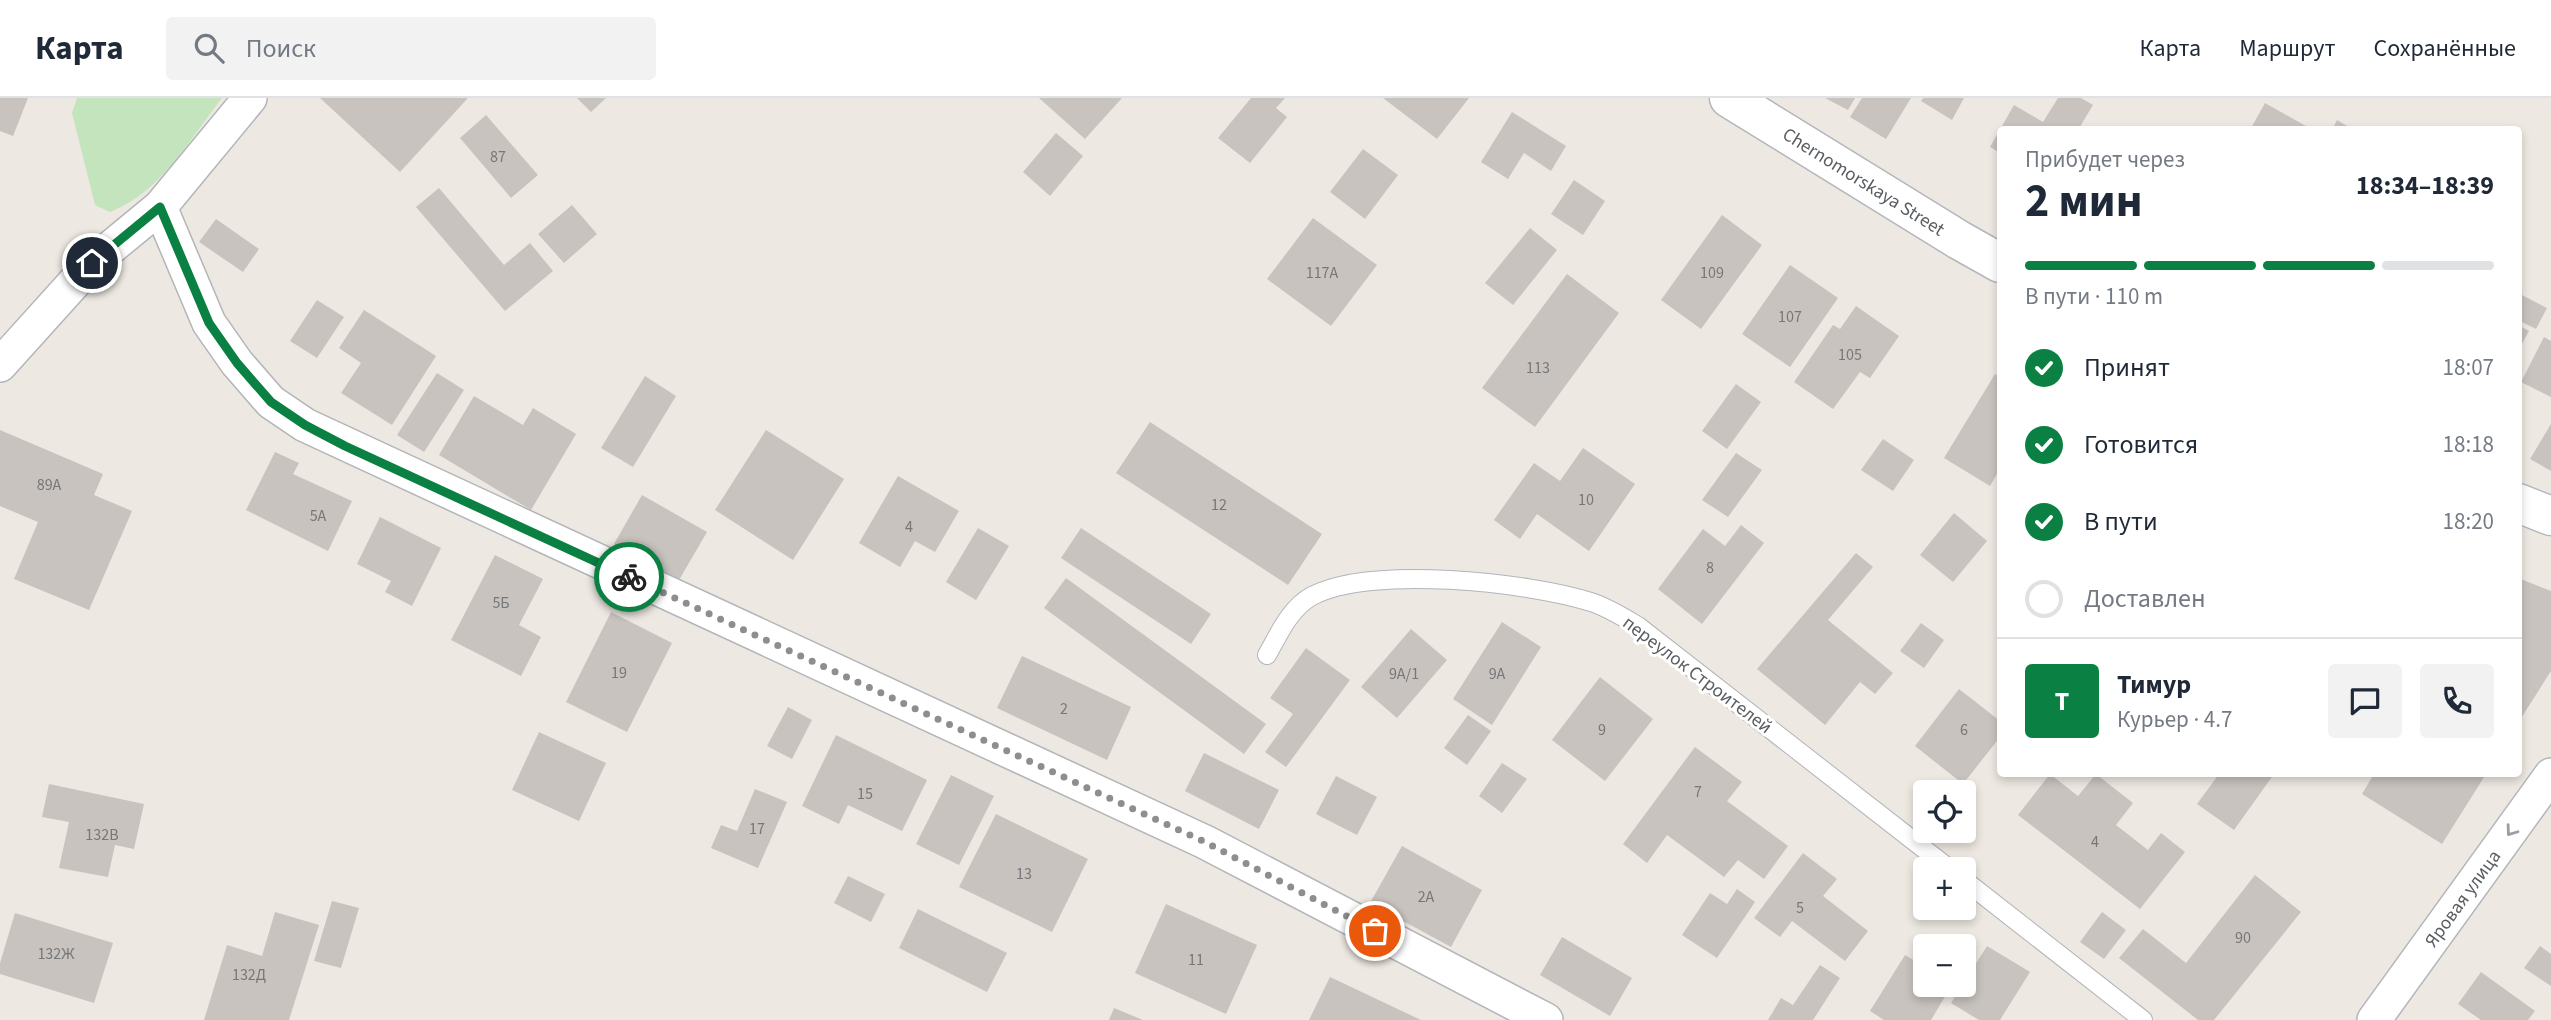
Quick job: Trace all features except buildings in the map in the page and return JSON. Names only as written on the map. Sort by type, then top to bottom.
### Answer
[{"type":"street","points":[[0,365],[92,263],[160,207],[250,98]]},
{"type":"street","name":"Chernomorskaya Street","points":[[1728,98],[1997,261]]},
{"type":"street","points":[[160,207],[209,323],[237,363],[271,402],[305,425],[1205,842],[1546,1020]]},
{"type":"street","points":[[2522,505],[2551,516]]},
{"type":"street","name":"Яровая улица","points":[[2374,1020],[2551,775]]},
{"type":"lane","name":"переулок Строителей","points":[[1267,655],[1293,611],[1312,596],[1343,586],[1426,579],[1477,582],[1527,588],[1591,602],[1638,626],[1934,857]]},
{"type":"lane","points":[[1976,889],[2143,1020]]},
{"type":"green space","points":[[77,98],[222,98],[159,178],[144,192],[110,212],[95,205],[72,113]]},
{"type":"way so far","points":[[629,577],[1205,842],[1375,931]]},
{"type":"route","points":[[92,263],[160,207],[209,323],[237,363],[271,402],[305,425],[345,446],[629,577]]}]
